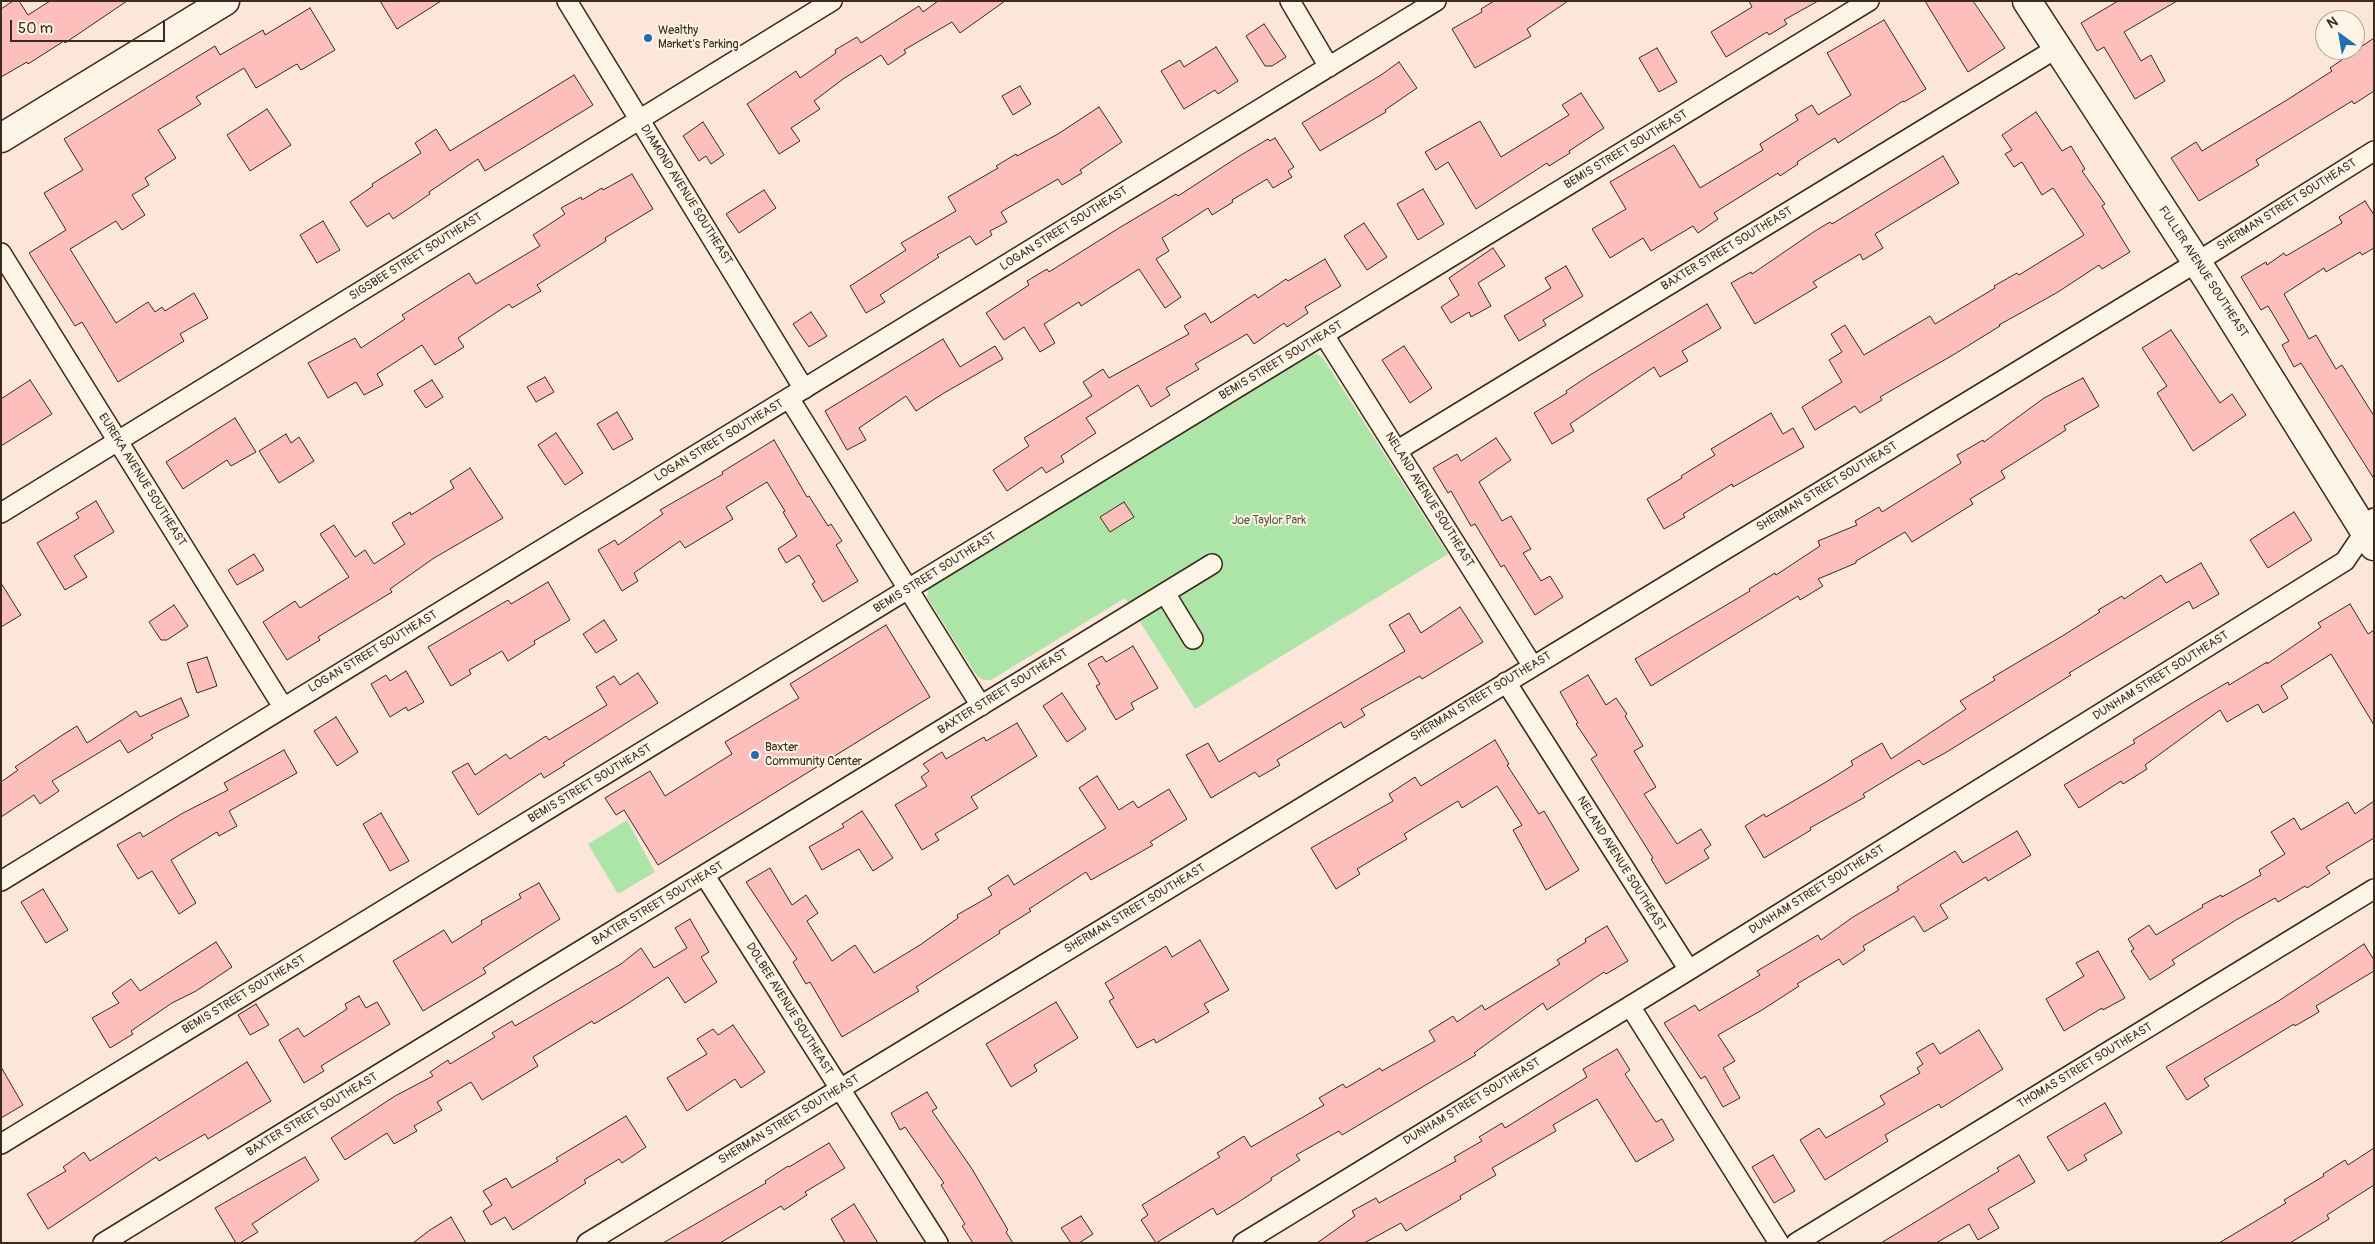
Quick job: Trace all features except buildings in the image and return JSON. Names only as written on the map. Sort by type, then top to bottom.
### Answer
[{"type":"main road","points":[[1,138],[225,1]]},
{"type":"main road","name":"FULLER AVENUE SOUTHEAST","points":[[2027,1],[2371,532]]},
{"type":"street","name":"DIAMOND AVENUE SOUTHEAST","points":[[567,1],[639,120],[908,589],[981,706]]},
{"type":"street","name":"SIGSBEE STREET SOUTHEAST","points":[[1,513],[832,1]]},
{"type":"street","points":[[1290,1],[1329,67]]},
{"type":"street","name":"LOGAN STREET SOUTHEAST","points":[[1,881],[1436,1]]},
{"type":"street","name":"BEMIS STREET SOUTHEAST","points":[[1,1144],[1869,1]]},
{"type":"street","name":"BAXTER STREET SOUTHEAST","points":[[1398,450],[2057,48]]},
{"type":"street","name":"SHERMAN STREET SOUTHEAST","points":[[587,1243],[1532,665],[2197,262],[2374,151]]},
{"type":"street","name":"EUREKA AVENUE SOUTHEAST","points":[[1,254],[283,707]]},
{"type":"street","name":"NELAND AVENUE SOUTHEAST","points":[[1324,335],[1532,665]]},
{"type":"street","name":"DUNHAM STREET SOUTHEAST","points":[[1242,1243],[1689,970],[2345,561],[2371,532]]},
{"type":"street","name":"BAXTER STREET SOUTHEAST","points":[[103,1243],[1212,564]]},
{"type":"street","points":[[1164,593],[1193,638]]},
{"type":"street","name":"NELAND AVENUE SOUTHEAST","points":[[1506,682],[1689,970]]},
{"type":"street","name":"DOLBEE AVENUE SOUTHEAST","points":[[705,876],[938,1243]]},
{"type":"street","name":"THOMAS STREET SOUTHEAST","points":[[1796,1243],[2374,889]]},
{"type":"street","points":[[1630,1006],[1779,1243]]},
{"type":"green space","name":"Joe Taylor Park","points":[[1310,354],[1317,354],[1323,358],[1448,554],[1195,709],[1125,598],[991,680],[983,680],[977,676],[927,597],[929,587]]},
{"type":"green space","points":[[627,820],[655,872],[618,894],[588,844]]},
{"type":"place","name":"Wealthy Market's Parking","points":[[648,38]]},
{"type":"place","name":"Baxter Community Center","points":[[755,755]]}]
